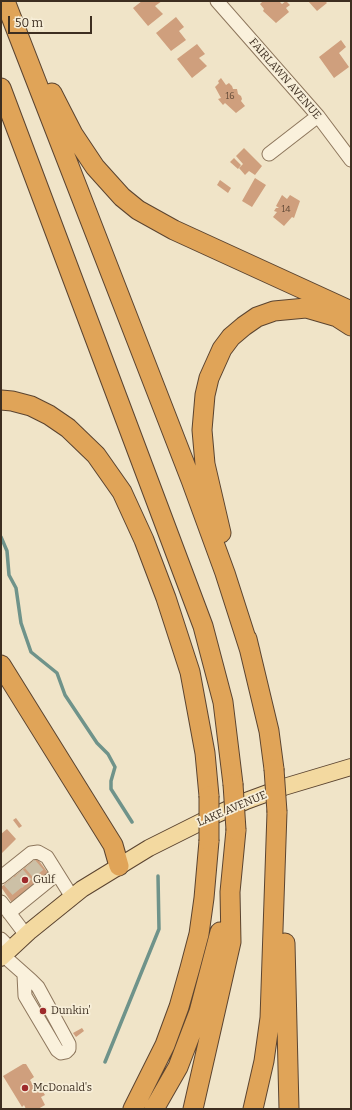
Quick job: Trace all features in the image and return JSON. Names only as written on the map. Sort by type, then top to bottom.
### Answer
[{"type":"highway","points":[[5,1],[191,480],[225,573],[250,651]]},
{"type":"highway","points":[[8,1],[73,134],[95,168],[122,197],[155,221],[351,311]]},
{"type":"highway","points":[[1,88],[198,611],[209,643],[223,702],[233,784],[236,830],[230,892],[231,942],[193,1109]]},
{"type":"highway","points":[[288,1109],[287,978],[274,769],[269,730],[205,464],[202,430],[205,395],[214,363],[231,337],[257,317],[274,311],[306,308],[337,317],[351,326]]},
{"type":"highway","points":[[1,400],[31,406],[49,415],[68,428],[96,455],[122,492],[144,540],[166,598],[190,672],[205,753],[209,796],[209,841],[204,898],[199,934],[179,1007],[165,1045],[133,1109]]},
{"type":"highway","points":[[1,665],[113,845],[119,866]]},
{"type":"highway","points":[[1,684],[104,851],[119,866]]},
{"type":"highway","points":[[253,1109],[264,1061],[270,1018],[277,812]]},
{"type":"highway","points":[[154,1109],[178,1067],[199,1012],[230,892]]},
{"type":"main road","name":"LAKE AVENUE","points":[[4,950],[26,935],[72,897],[119,866],[179,832],[246,801],[306,780],[351,767]]},
{"type":"street","name":"FAIRLAWN AVENUE","points":[[216,1],[318,116],[351,160]]},
{"type":"street","points":[[269,154],[318,116]]},
{"type":"street","points":[[9,875],[27,861],[31,853],[38,852],[47,857],[72,897]]},
{"type":"street","points":[[9,913],[44,880],[57,874]]},
{"type":"street","points":[[1,902],[26,935]]},
{"type":"street","points":[[4,950],[24,975],[38,987],[69,1044],[69,1049],[66,1052],[61,1053],[57,1050],[25,996],[23,988],[24,975]]},
{"type":"building","points":[[142,1],[162,1],[155,6],[163,14],[148,26],[133,8]]},
{"type":"building","points":[[263,1],[279,1],[282,4],[286,1],[290,5],[286,8],[289,12],[276,23],[263,11],[264,9],[260,4]]},
{"type":"building","points":[[308,1],[325,1],[327,3],[317,11]]},
{"type":"building","points":[[176,17],[184,27],[179,31],[186,40],[171,51],[156,33]]},
{"type":"building","points":[[341,40],[346,47],[339,53],[349,67],[334,78],[319,57]]},
{"type":"building","points":[[197,44],[205,54],[199,58],[207,66],[192,78],[177,59]]},
{"type":"building","points":[[221,78],[226,85],[229,83],[233,89],[237,89],[238,94],[241,96],[241,101],[245,106],[236,113],[225,103],[223,105],[218,99],[221,98],[215,87]]},
{"type":"building","points":[[244,148],[262,166],[255,175],[249,171],[245,175],[239,168],[243,164],[236,156]]},
{"type":"building","points":[[234,158],[241,165],[238,169],[230,162]]},
{"type":"building","points":[[255,178],[266,185],[252,207],[242,201]]},
{"type":"building","points":[[220,180],[231,188],[228,193],[217,185]]},
{"type":"building","points":[[282,195],[287,199],[290,195],[300,201],[294,218],[292,217],[284,226],[273,217],[277,212],[274,211],[276,208],[279,208],[276,206]]},
{"type":"building","points":[[16,818],[22,826],[19,828],[13,820]]},
{"type":"building","points":[[7,829],[16,839],[1,854],[1,834]]},
{"type":"building","name":"Gulf","points":[[37,858],[48,873],[12,903],[1,887]]},
{"type":"building","points":[[82,1028],[84,1031],[76,1037],[73,1033]]},
{"type":"building","points":[[23,1064],[26,1064],[34,1077],[30,1080],[34,1087],[38,1084],[45,1095],[41,1097],[45,1105],[38,1109],[26,1109],[24,1105],[22,1107],[3,1076]]},
{"type":"waterway","points":[[1,537],[7,551],[9,575],[16,588],[21,623],[31,652],[57,673],[65,695],[97,743],[108,754],[115,767],[111,781],[111,789],[132,822]]},
{"type":"waterway","points":[[105,1062],[159,929],[158,876]]},
{"type":"tunnel","points":[[30,864],[42,878]]},
{"type":"tunnel","points":[[18,874],[30,887]]},
{"type":"tunnel","points":[[9,881],[21,895]]},
{"type":"place","name":"Gulf","points":[[25,880]]},
{"type":"place","name":"Dunkin'","points":[[43,1011]]},
{"type":"place","name":"McDonald's","points":[[25,1088]]}]
